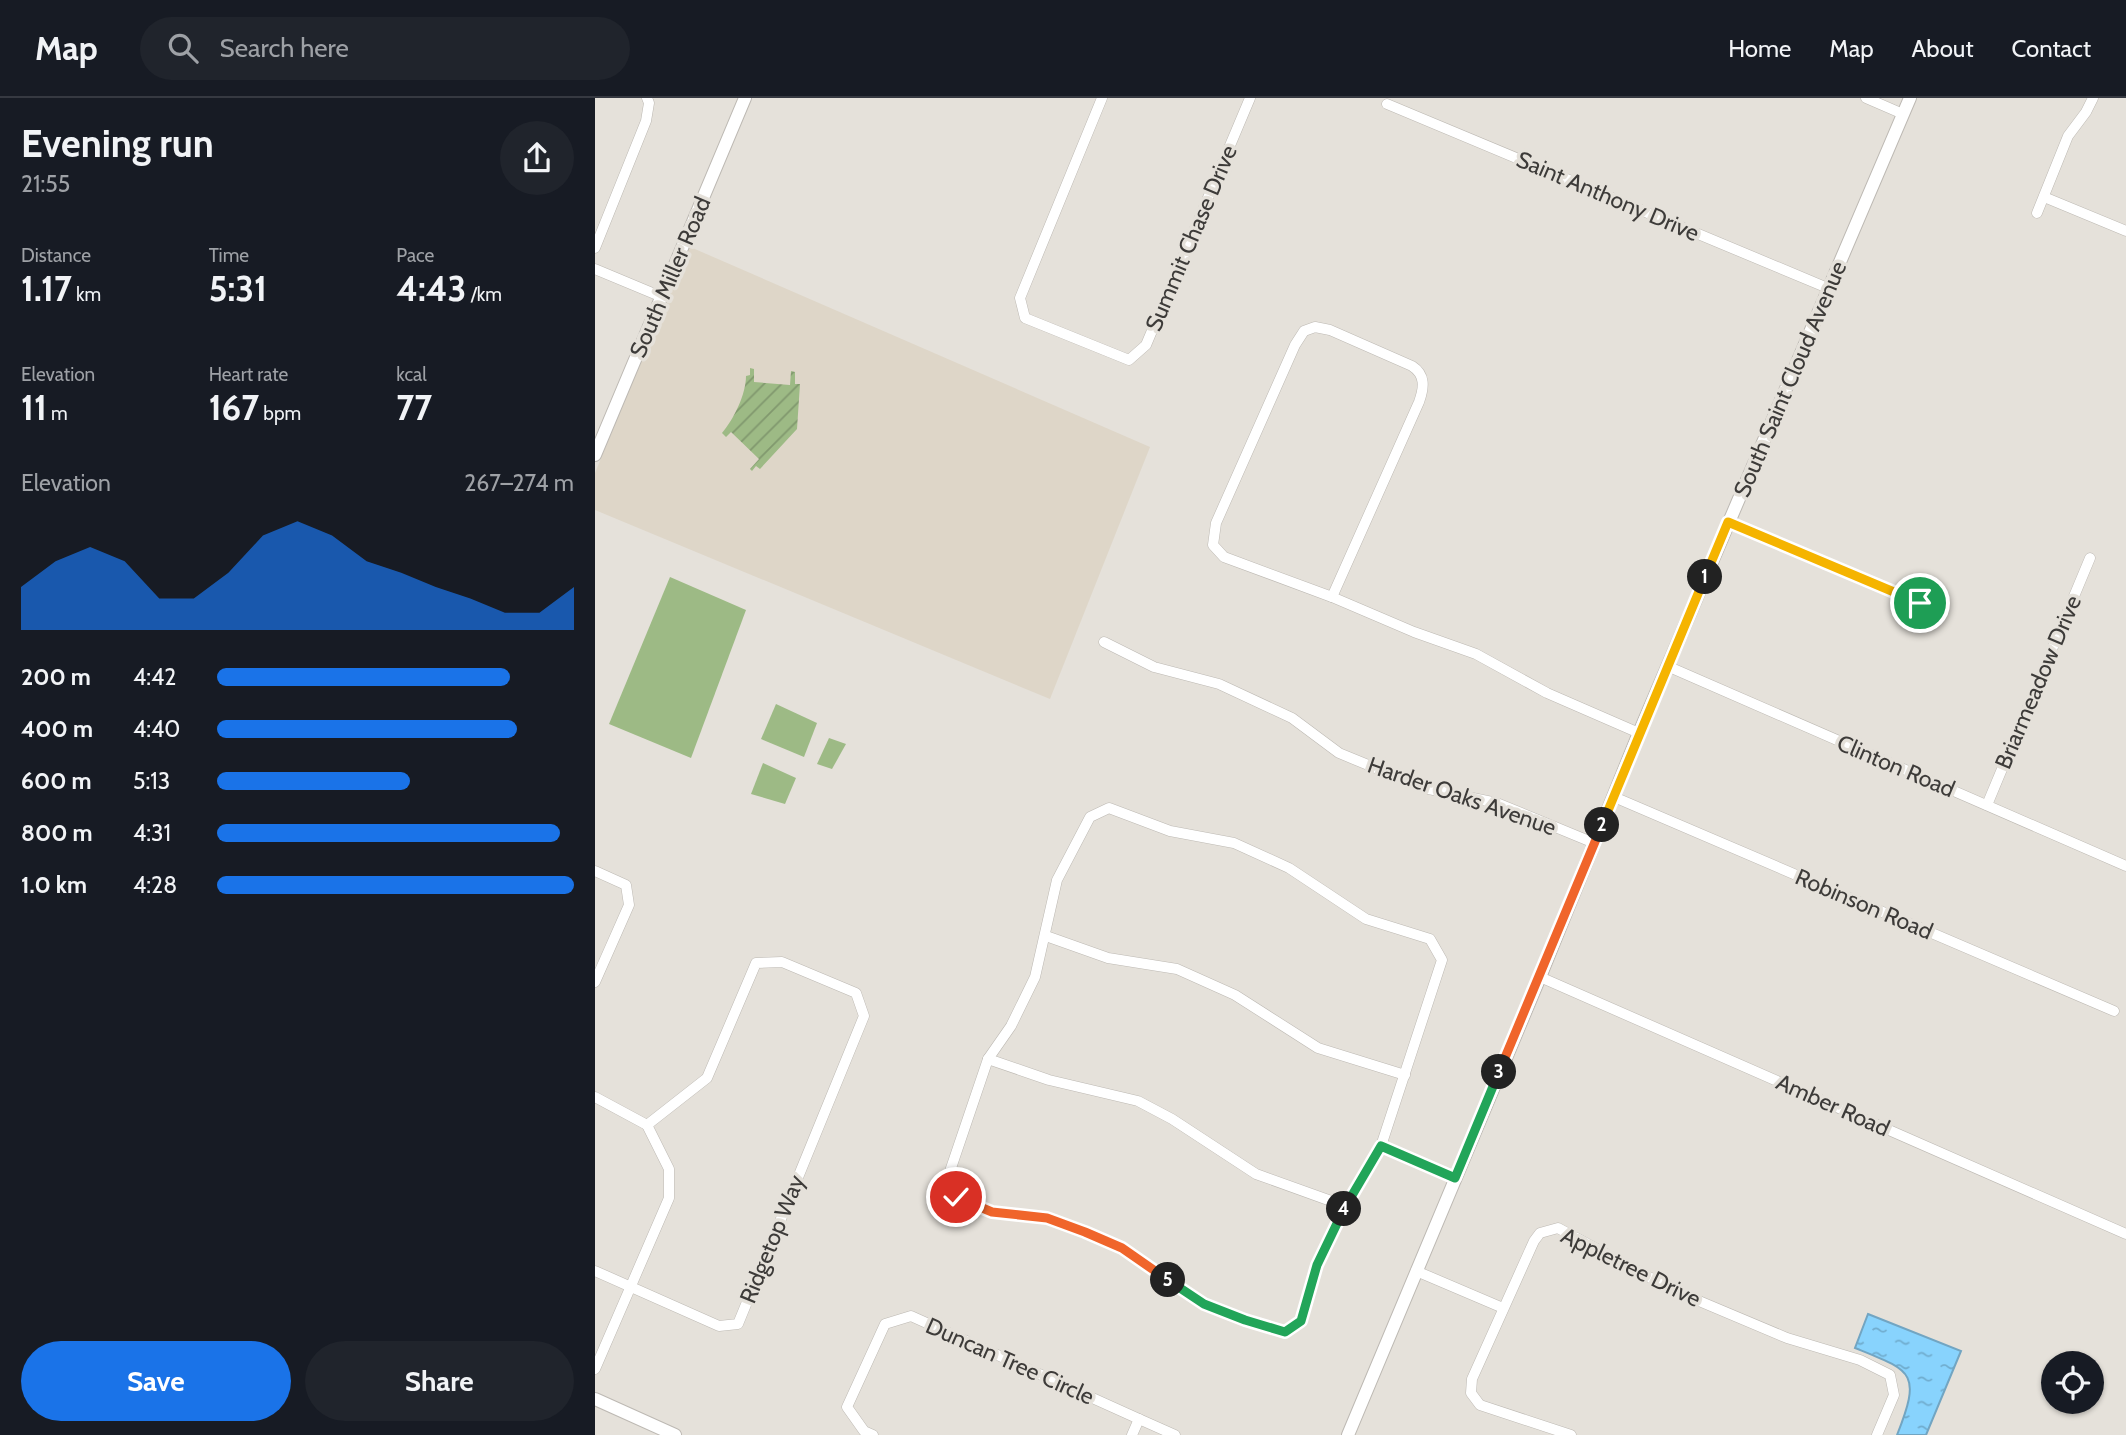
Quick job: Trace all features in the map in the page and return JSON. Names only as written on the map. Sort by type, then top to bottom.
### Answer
[{"type":"street","points":[[595,248],[646,121],[649,103],[647,98]]},
{"type":"street","name":"South Miller Road","points":[[595,455],[745,98]]},
{"type":"street","name":"Summit Chase Drive","points":[[1102,98],[1020,298],[1025,318],[1129,360],[1146,345],[1250,98]]},
{"type":"street","points":[[1866,98],[1903,114]]},
{"type":"street","name":"South Saint Cloud Avenue","points":[[1348,1435],[1667,666],[1910,98]]},
{"type":"street","points":[[2037,213],[2068,136],[2093,98]]},
{"type":"street","name":"Saint Anthony Drive","points":[[1387,104],[1830,289]]},
{"type":"street","points":[[2044,197],[2126,231]]},
{"type":"street","points":[[595,269],[662,297]]},
{"type":"street","points":[[1332,597],[1419,402],[1423,382],[1420,373],[1412,366],[1330,330],[1315,327],[1304,331],[1295,345],[1216,523],[1213,545],[1224,557],[1476,654],[1547,693],[1639,733]]},
{"type":"street","points":[[1728,522],[1920,603]]},
{"type":"street","name":"Briarmeadow Drive","points":[[1987,805],[2090,558]]},
{"type":"street","name":"Harder Oaks Avenue","points":[[1104,642],[1154,667],[1219,684],[1292,718],[1339,753],[1424,788],[1497,803],[1594,843]]},
{"type":"street","name":"Clinton Road","points":[[1667,666],[2126,866]]},
{"type":"street","name":"Robinson Road","points":[[1614,797],[2114,1011]]},
{"type":"street","points":[[1109,808],[1170,831],[1234,843],[1289,867],[1366,919],[1430,939],[1442,960],[1381,1146],[1345,1206],[1317,1265],[1301,1321],[1285,1332],[1204,1304],[1122,1248],[1085,1232],[1047,1218],[992,1212],[956,1197],[948,1177],[988,1059],[1011,1026],[1035,976],[1046,936],[1057,880],[1090,817],[1109,808]]},
{"type":"street","points":[[595,872],[626,885],[629,905],[595,982]]},
{"type":"street","points":[[1046,936],[1108,958],[1177,969],[1235,995],[1318,1048],[1405,1075]]},
{"type":"street","name":"Ridgetop Way","points":[[595,1271],[719,1326],[738,1324],[864,1016],[856,993],[782,962],[756,963],[707,1078],[647,1125]]},
{"type":"street","name":"Amber Road","points":[[1540,977],[2126,1234]]},
{"type":"street","points":[[988,1059],[1049,1080],[1138,1101],[1172,1119],[1257,1174],[1345,1206]]},
{"type":"street","points":[[595,1097],[647,1125],[669,1169],[669,1198],[595,1369]]},
{"type":"street","points":[[1381,1146],[1455,1178]]},
{"type":"street","name":"Appletree Drive","points":[[1571,1435],[1480,1405],[1471,1393],[1472,1379],[1534,1241],[1539,1233],[1558,1228],[1673,1290],[1787,1338],[1860,1360],[1890,1375],[1894,1395],[1877,1435]]},
{"type":"street","points":[[1416,1271],[1503,1308]]},
{"type":"street","name":"Duncan Tree Circle","points":[[873,1435],[864,1431],[847,1407],[885,1324],[911,1316],[1175,1435]]},
{"type":"street","points":[[595,1399],[675,1435]]},
{"type":"street","points":[[1132,1435],[1139,1419]]},
{"type":"shaded area","points":[[688,246],[1150,447],[1050,699],[595,510],[595,473]]},
{"type":"green space","points":[[750,368],[754,369],[754,382],[790,385],[791,371],[795,372],[795,384],[800,384],[797,429],[760,469],[756,466],[752,471],[750,469],[759,459],[731,432],[726,437],[722,433],[739,406]]},
{"type":"green space","points":[[670,577],[746,610],[691,758],[609,724]]},
{"type":"green space","points":[[776,704],[817,723],[804,757],[761,739]]},
{"type":"green space","points":[[829,738],[846,744],[832,769],[817,764]]},
{"type":"green space","points":[[763,763],[796,778],[785,804],[751,794]]},
{"type":"water","points":[[1868,1314],[1961,1351],[1926,1435],[1897,1435],[1909,1398],[1907,1376],[1889,1362],[1855,1348]]},
{"type":"route","points":[[956,1197],[992,1212],[1047,1218],[1085,1232],[1122,1248],[1204,1304],[1285,1332],[1301,1321],[1317,1265],[1345,1206],[1381,1146],[1455,1178],[1728,522],[1920,603]]}]
